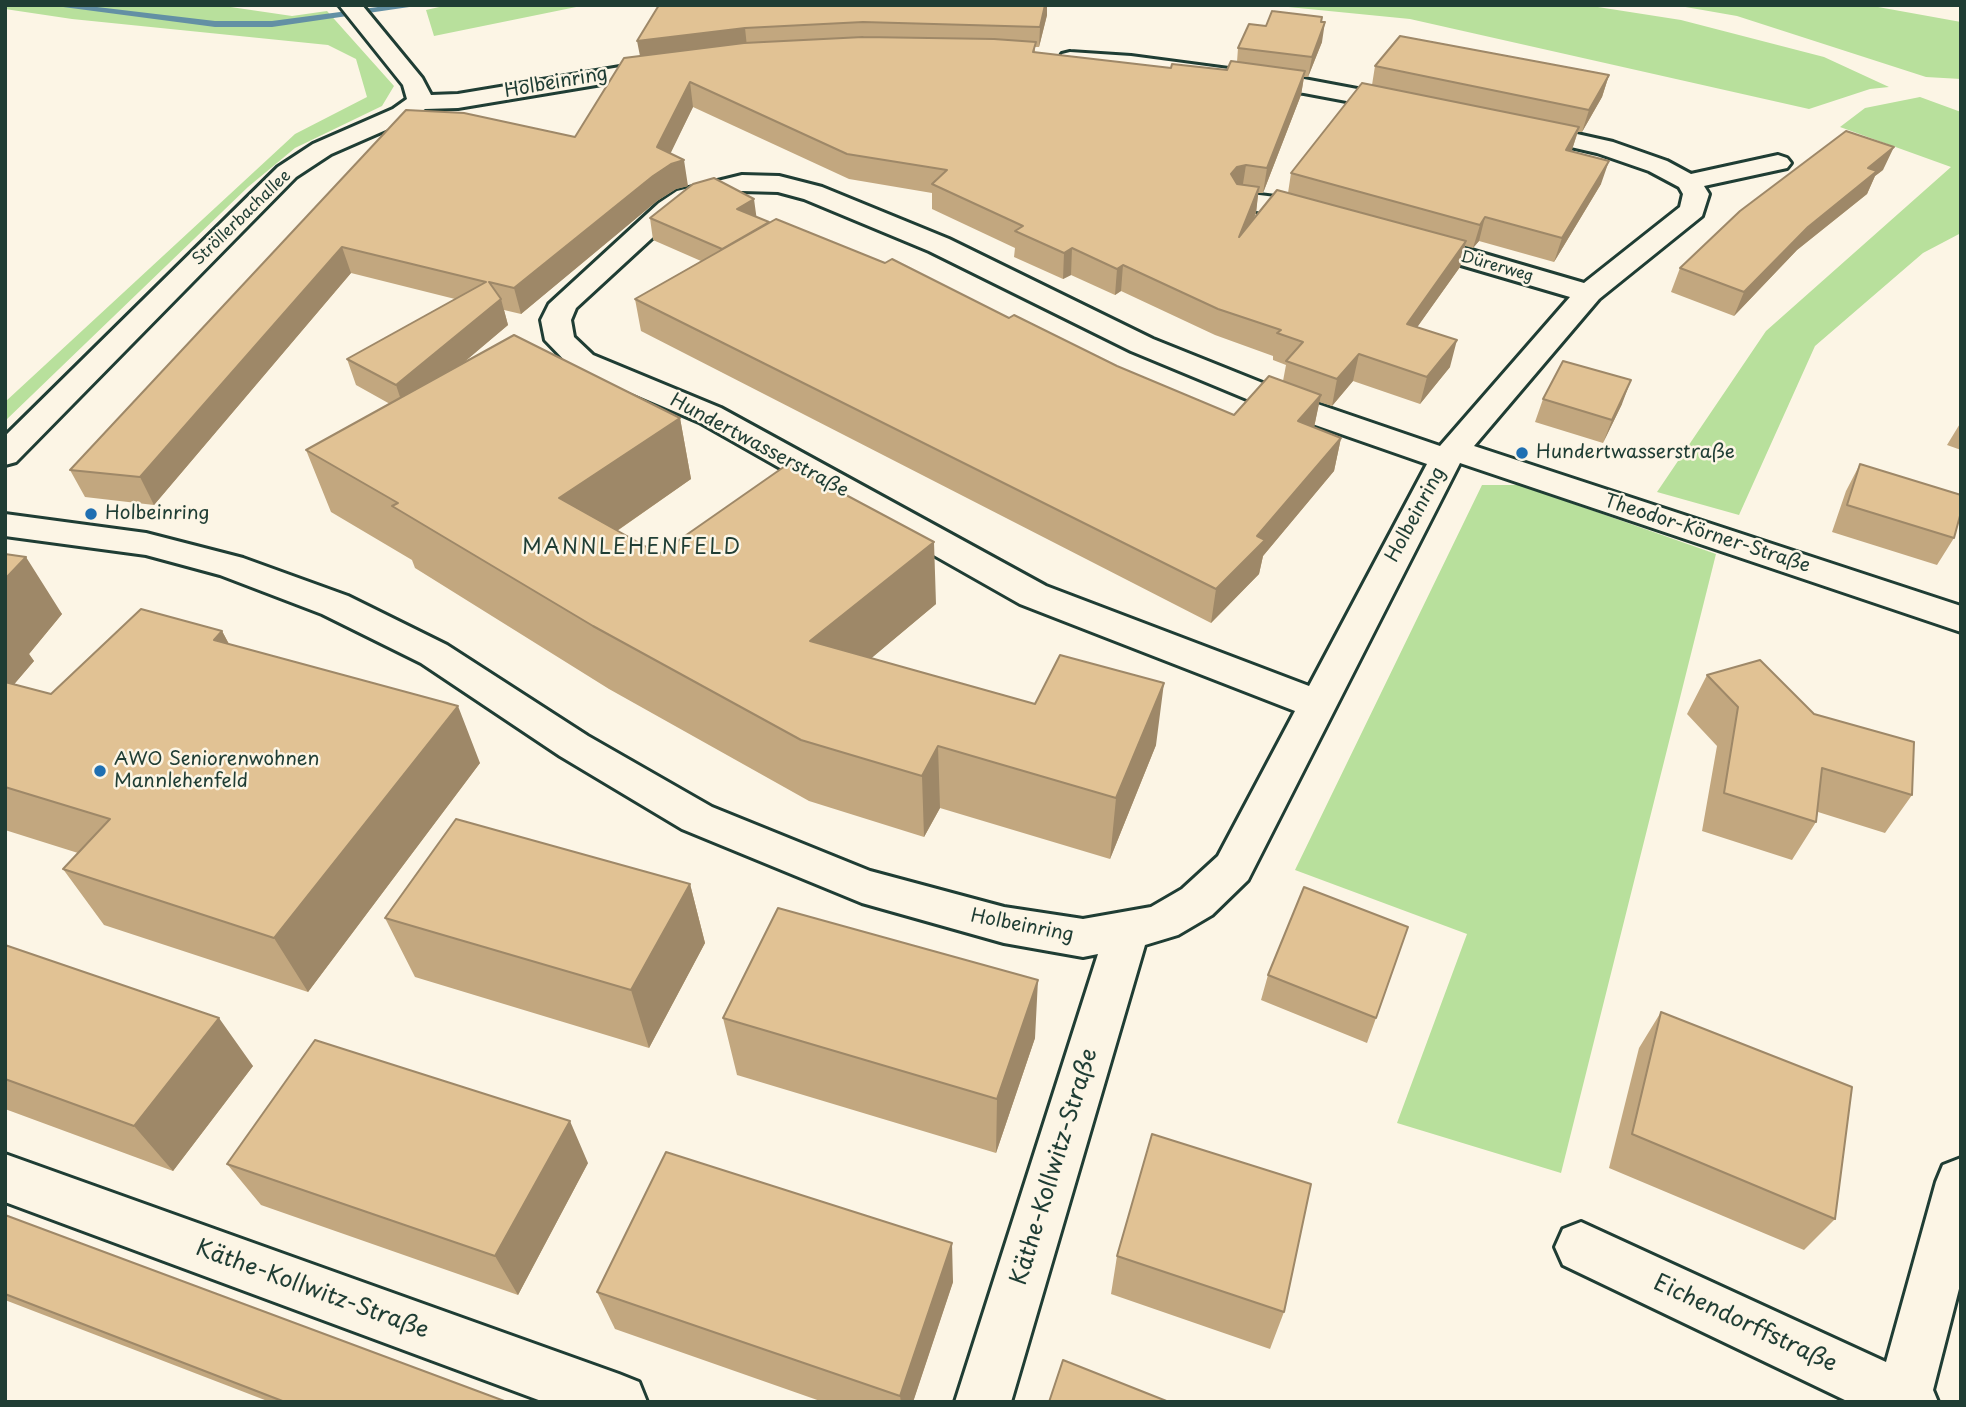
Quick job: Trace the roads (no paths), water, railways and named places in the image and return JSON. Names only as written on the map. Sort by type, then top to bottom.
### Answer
[{"type":"street","points":[[350,5],[414,83],[419,93],[419,102]]},
{"type":"street","points":[[1049,57],[1131,63],[1304,86],[1425,108]]},
{"type":"street","name":"Holbeinring","points":[[419,102],[458,101],[595,76],[695,63]]},
{"type":"street","name":"Ströllerbachallee","points":[[5,455],[287,172],[322,149],[402,114],[419,102]]},
{"type":"street","points":[[1503,125],[1604,148],[1658,166],[1688,182],[1778,163]]},
{"type":"street","name":"Holbeinring","points":[[5,525],[146,544],[231,566],[335,605],[434,654],[575,746],[697,818],[862,886],[1004,925],[1083,938],[1128,932],[1163,922],[1198,902],[1233,868],[1316,704],[1449,454],[1589,293],[1693,210],[1696,194],[1688,182]]},
{"type":"street","name":"Hundertwasserstraße","points":[[1316,704],[1032,595],[710,415],[582,361],[560,340],[556,320],[563,304],[668,209],[686,197],[709,189],[742,183],[779,184],[813,193],[939,245],[1155,350],[1289,405],[1449,454]]},
{"type":"street","points":[[1243,201],[1292,206],[1344,222]]},
{"type":"street","name":"Dürerweg","points":[[1383,233],[1589,293]]},
{"type":"street","name":"Theodor-Körner-Straße","points":[[1449,454],[1961,619]]},
{"type":"street","name":"Käthe-Kollwitz-Straße","points":[[982,1402],[1128,932]]},
{"type":"street","name":"Käthe-Kollwitz-Straße","points":[[5,1178],[620,1402]]},
{"type":"street","points":[[1905,1401],[1961,1182]]},
{"type":"street","name":"Eichendorffstraße","points":[[1581,1247],[1905,1401]]},
{"type":"waterway","points":[[53,5],[215,24],[272,24],[418,5]]},
{"type":"place","name":"Hundertwasserstraße","points":[[1522,453]]},
{"type":"place","name":"Holbeinring","points":[[91,514]]},
{"type":"place","name":"AWO Seniorenwohnen Mannlehenfeld","points":[[100,771]]},
{"type":"district","name":"MANNLEHENFELD","points":[[632,548]]}]
